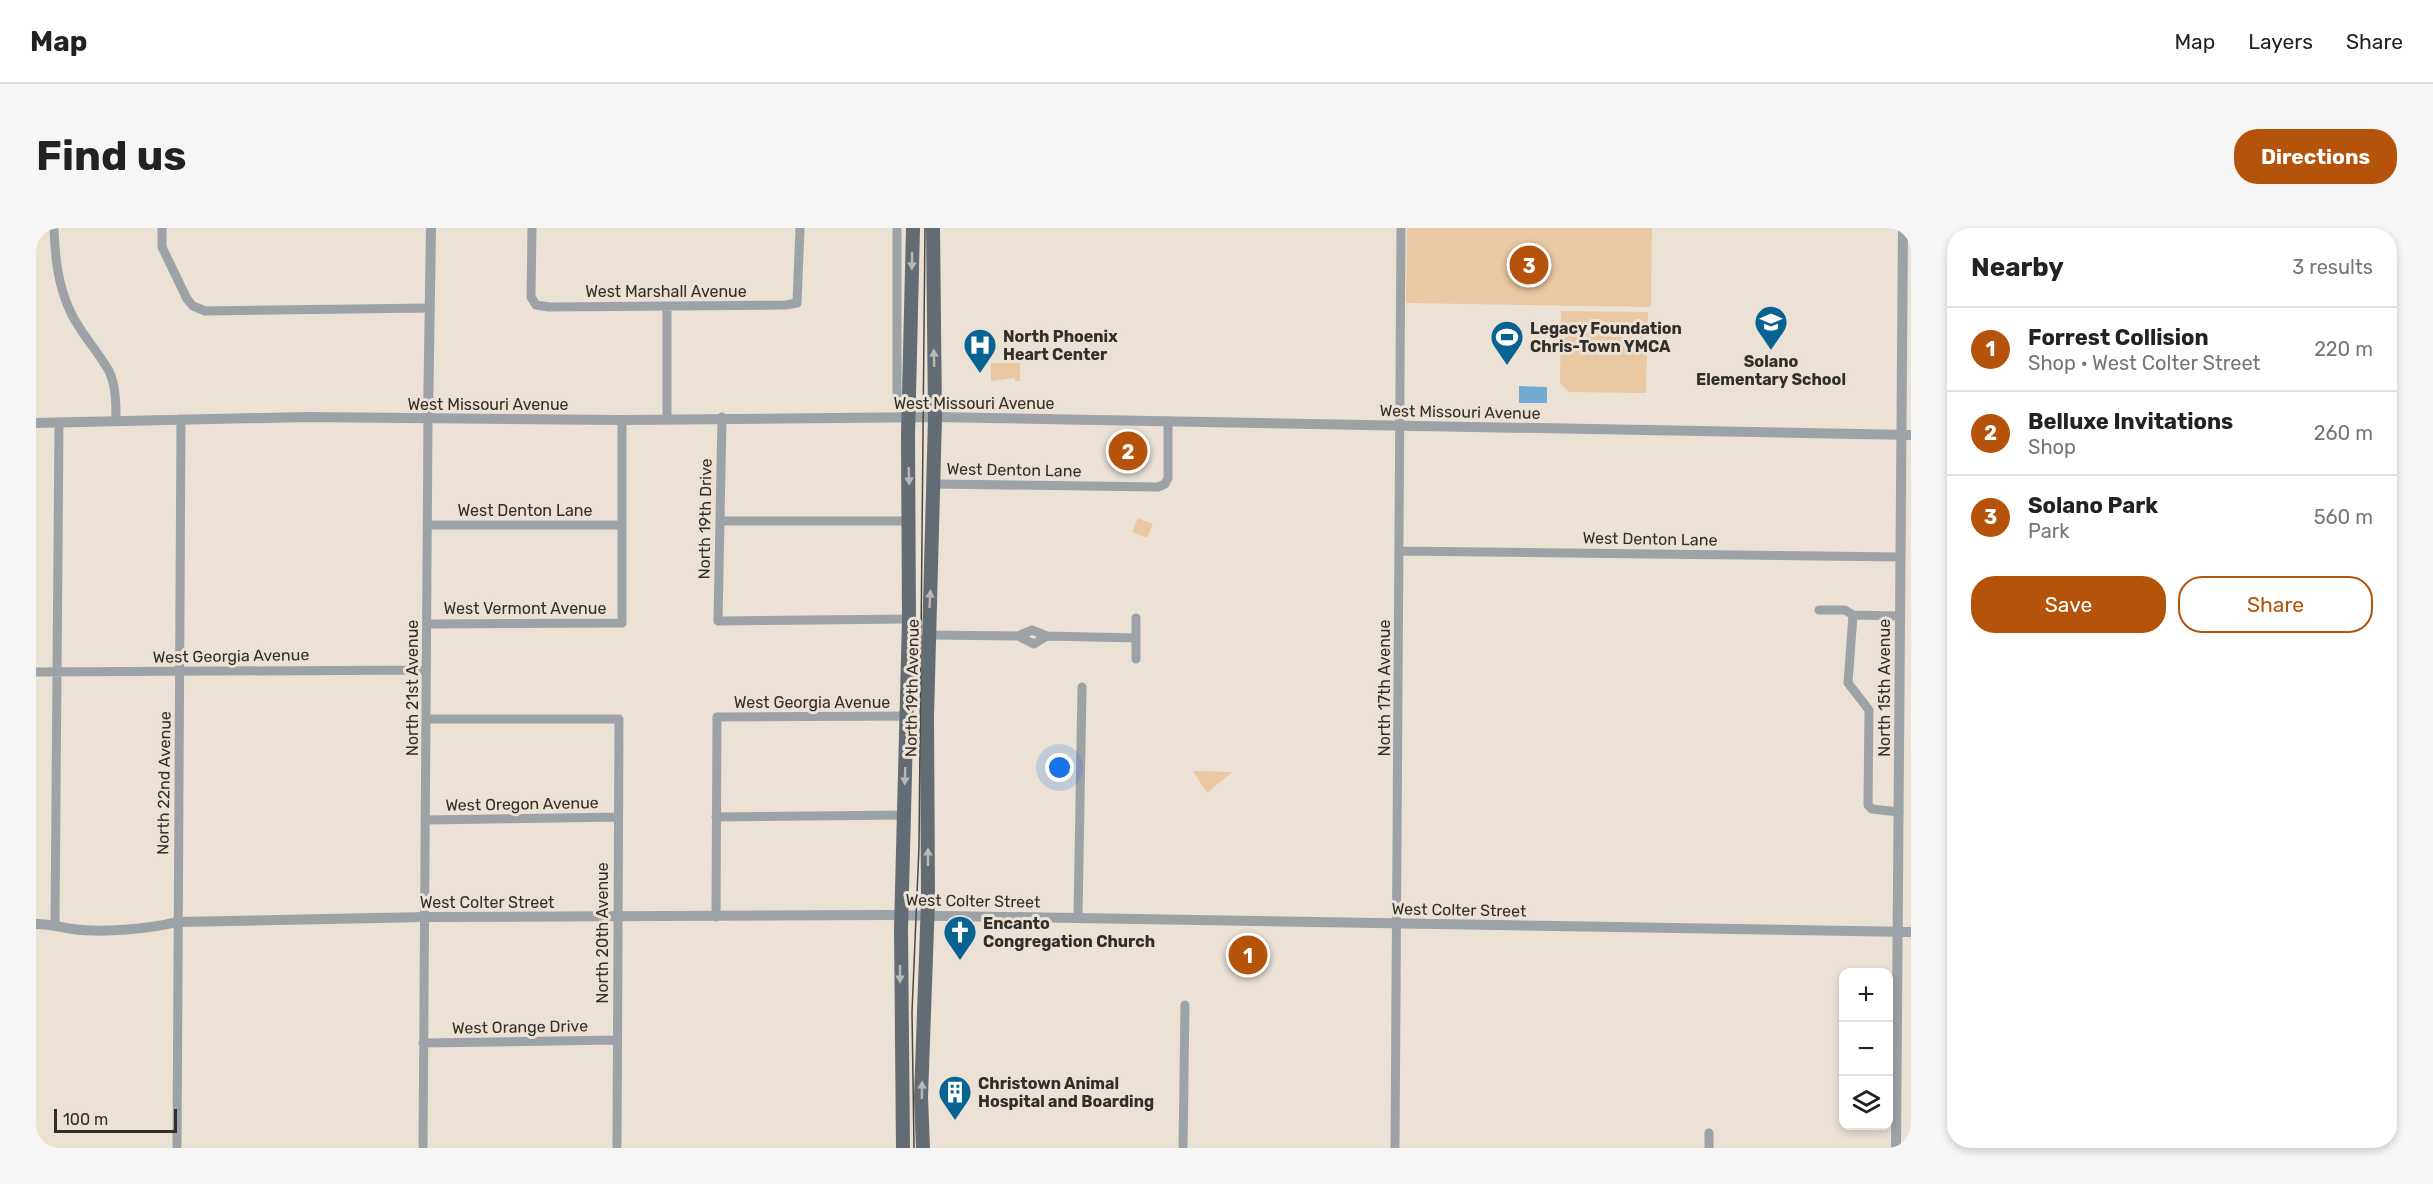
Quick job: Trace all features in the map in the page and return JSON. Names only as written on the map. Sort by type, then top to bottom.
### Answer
[{"type":"main road","name":"North 19th Avenue","points":[[903,1148],[900,1056],[901,915],[908,716],[910,521],[908,417],[913,228]]},
{"type":"main road","name":"North 19th Avenue","points":[[923,1148],[921,1097],[928,916],[929,635],[935,417],[933,228]]},
{"type":"street","points":[[54,228],[57,272],[63,295],[81,332],[110,373],[115,391],[116,421]]},
{"type":"street","points":[[162,228],[162,247],[187,299],[193,306],[205,310],[430,308]]},
{"type":"street","name":"North 21st Avenue","points":[[423,1148],[431,228]]},
{"type":"street","name":"West Marshall Avenue","points":[[532,228],[531,297],[536,305],[667,307],[786,306],[797,303],[800,228]]},
{"type":"street","points":[[897,228],[897,395]]},
{"type":"street","name":"North 17th Avenue","points":[[1395,1148],[1401,228]]},
{"type":"street","name":"North 15th Avenue","points":[[1896,1148],[1900,557],[1906,435],[1907,314],[1903,228]]},
{"type":"street","points":[[667,307],[667,419]]},
{"type":"street","name":"West Missouri Avenue","points":[[36,423],[181,419],[622,420],[722,417],[935,417],[1906,435]]},
{"type":"street","name":"North 19th Drive","points":[[722,417],[718,621],[909,619]]},
{"type":"street","name":"North 22nd Avenue","points":[[177,1148],[181,419]]},
{"type":"street","points":[[621,525],[622,420]]},
{"type":"street","name":"West Denton Lane","points":[[934,484],[1158,487],[1165,484],[1168,478],[1168,421]]},
{"type":"street","points":[[55,924],[59,422]]},
{"type":"street","points":[[720,521],[910,521]]},
{"type":"street","name":"West Denton Lane","points":[[428,525],[621,525]]},
{"type":"street","name":"West Vermont Avenue","points":[[428,624],[622,623],[621,525]]},
{"type":"street","name":"West Denton Lane","points":[[1400,551],[1900,557]]},
{"type":"street","points":[[1819,610],[1845,610],[1853,615],[1900,616]]},
{"type":"street","points":[[1853,615],[1848,683],[1869,710],[1868,805],[1872,809],[1899,812]]},
{"type":"street","points":[[1136,618],[1136,659]]},
{"type":"street","points":[[929,635],[1018,636],[1034,644],[1047,636],[1136,638]]},
{"type":"street","name":"West Georgia Avenue","points":[[36,672],[426,670]]},
{"type":"street","points":[[1078,917],[1082,687]]},
{"type":"street","name":"West Georgia Avenue","points":[[716,817],[717,717],[908,716]]},
{"type":"street","name":"North 20th Avenue","points":[[428,719],[619,719],[616,918],[617,1148]]},
{"type":"street","points":[[716,917],[716,817],[904,815]]},
{"type":"street","name":"West Oregon Avenue","points":[[426,820],[617,817]]},
{"type":"street","name":"West Colter Street","points":[[36,924],[55,924],[74,929],[85,929],[153,928],[177,922],[426,917],[901,915],[1911,932]]},
{"type":"street","points":[[1183,1148],[1185,1005]]},
{"type":"street","name":"West Orange Drive","points":[[423,1043],[617,1040]]},
{"type":"street","points":[[1709,1148],[1710,1133]]},
{"type":"shaded area","points":[[1407,228],[1652,228],[1651,307],[1406,303]]},
{"type":"shaded area","points":[[1561,311],[1648,312],[1646,393],[1569,392],[1560,383]]},
{"type":"shaded area","points":[[991,363],[1020,363],[1020,381],[1015,381],[1015,378],[991,381]]},
{"type":"shaded area","points":[[1138,518],[1153,524],[1147,538],[1132,532]]},
{"type":"shaded area","points":[[1193,771],[1232,772],[1207,793]]},
{"type":"water","points":[[1519,386],[1547,387],[1547,403],[1519,403]]},
{"type":"tram line","points":[[914,1148],[912,1012],[919,847],[925,228]]},
{"type":"place","name":"Solano Park","points":[[1529,265]]},
{"type":"place","name":"Solano Elementary School","points":[[1771,351]]},
{"type":"place","name":"Legacy Foundation Chris-Town YMCA","points":[[1507,366]]},
{"type":"place","name":"North Phoenix Heart Center","points":[[980,374]]},
{"type":"place","name":"Belluxe Invitations","points":[[1128,451]]},
{"type":"place","name":"Forrest Collision","points":[[1248,955]]},
{"type":"place","name":"Encanto Congregation Church","points":[[960,961]]},
{"type":"place","name":"Christown Animal Hospital and Boarding","points":[[955,1121]]}]
